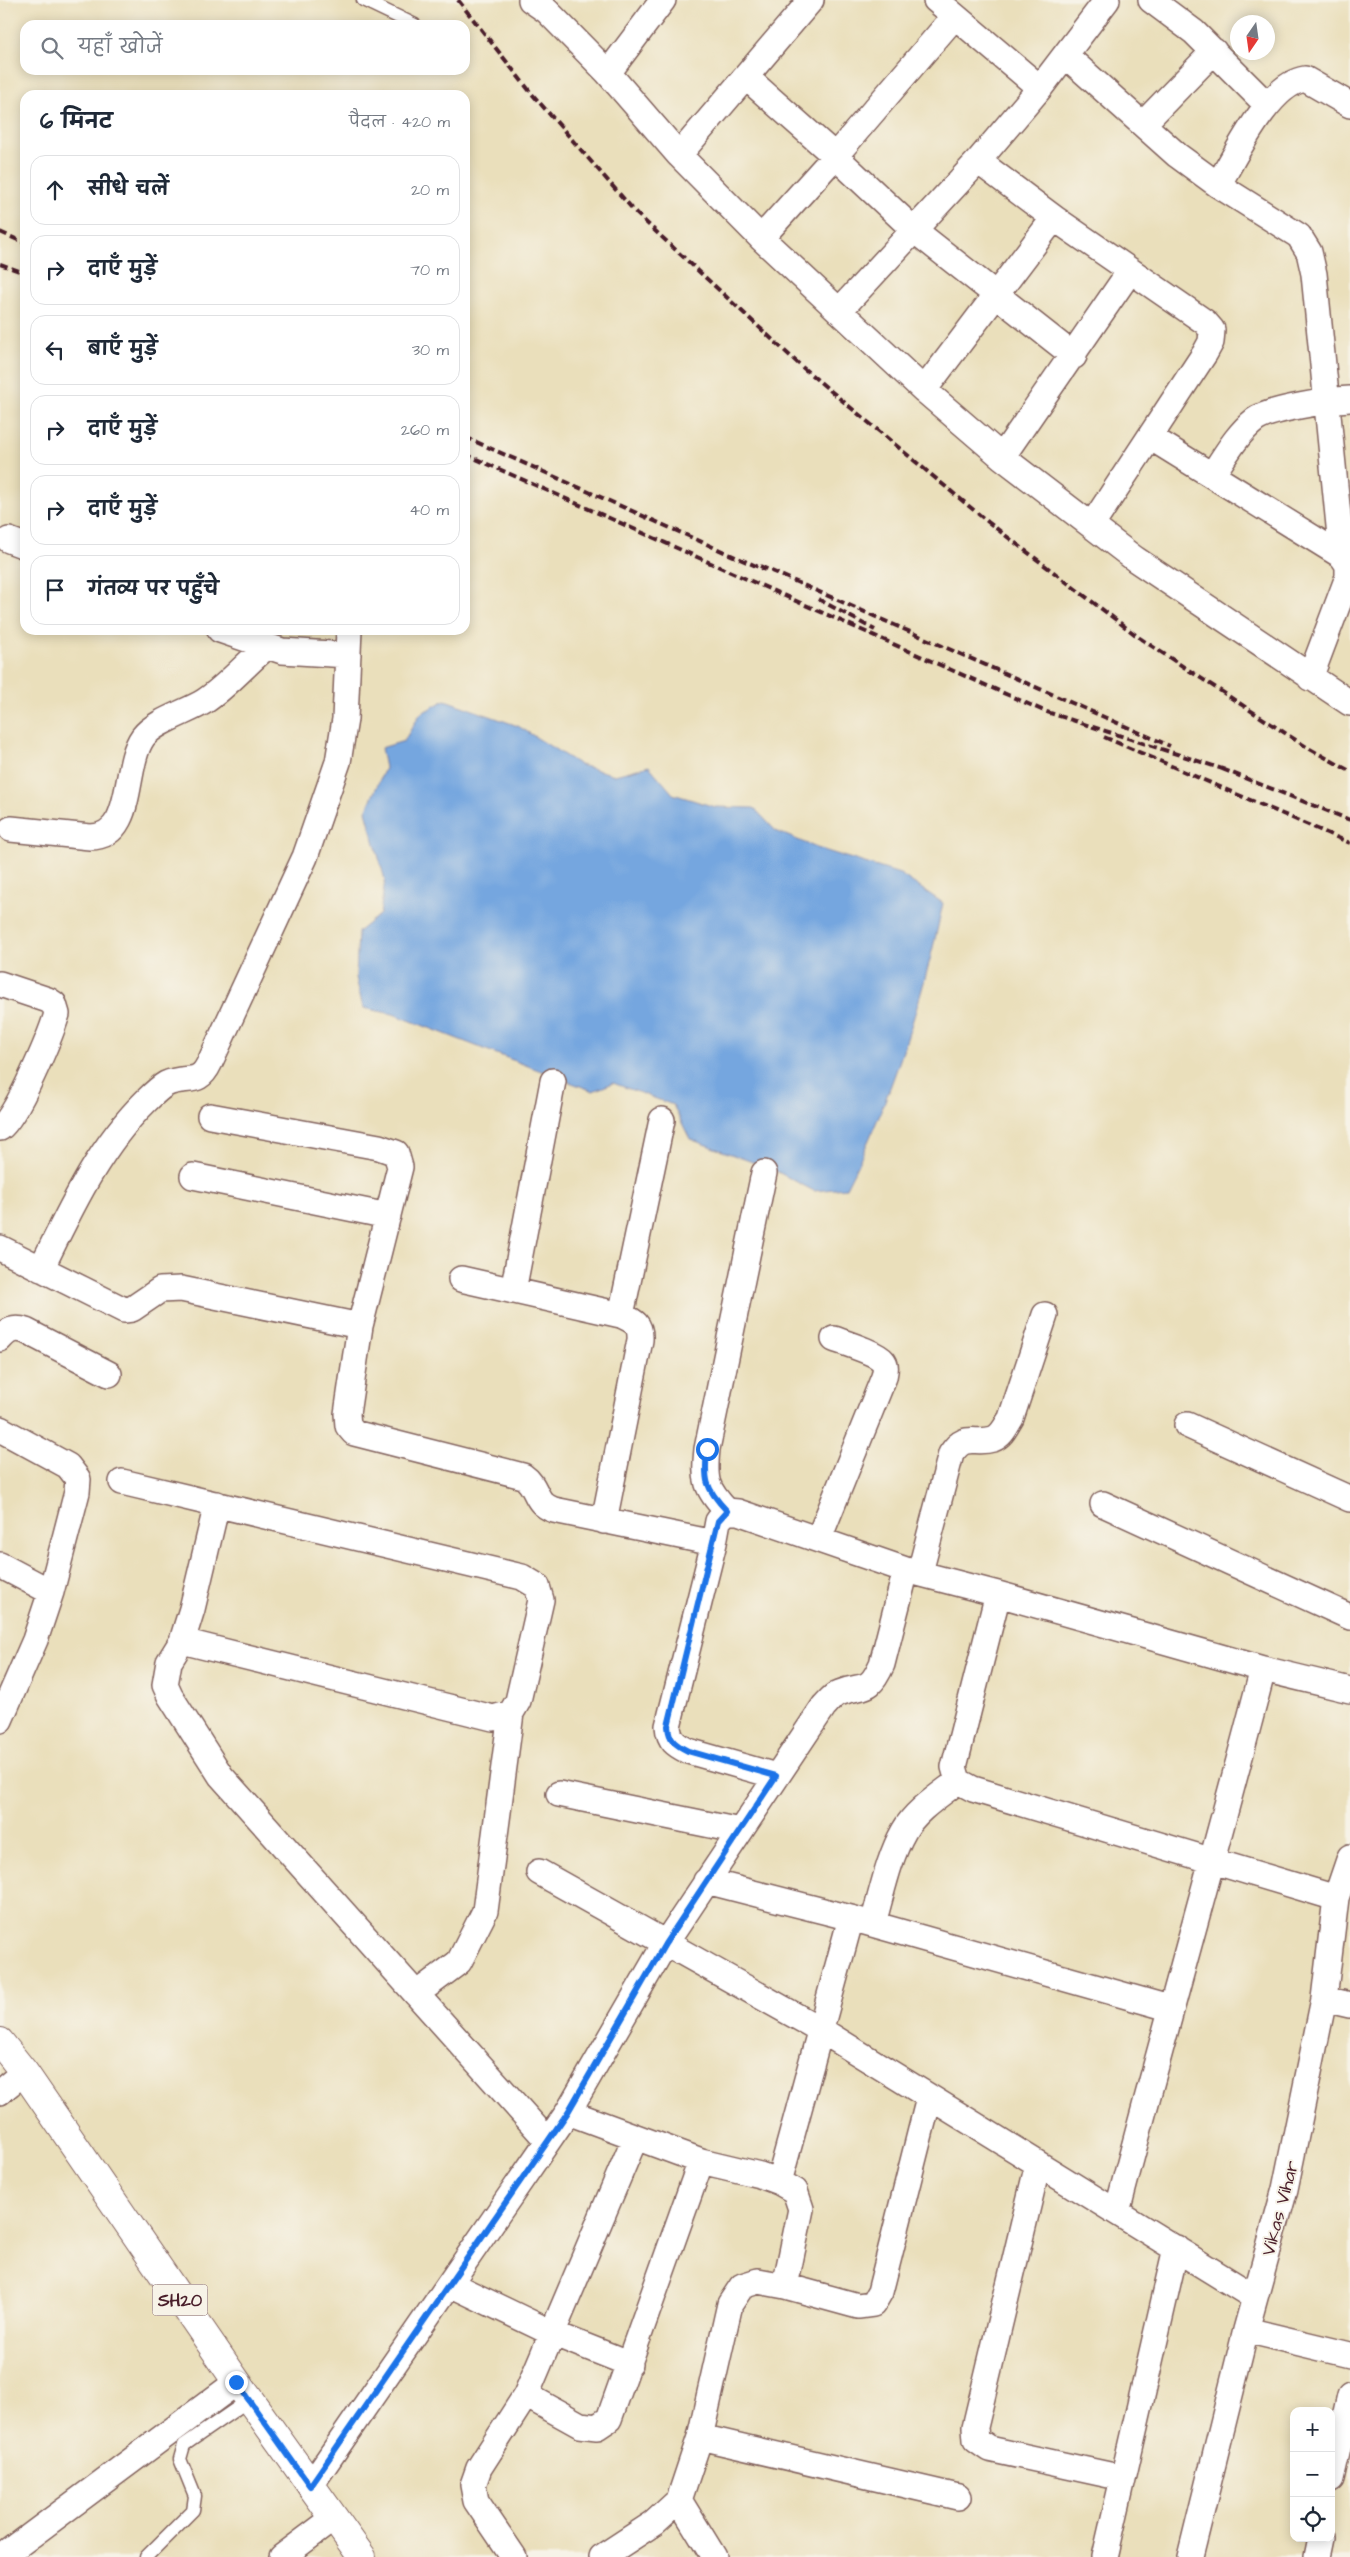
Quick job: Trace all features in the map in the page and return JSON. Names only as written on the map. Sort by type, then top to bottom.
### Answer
[{"type":"main road","name":"SH20","points":[[0,2042],[24,2072],[243,2391],[362,2557]]},
{"type":"street","points":[[608,73],[663,0]]},
{"type":"street","points":[[679,155],[812,0]]},
{"type":"street","points":[[936,0],[1040,88]]},
{"type":"street","points":[[840,311],[978,161],[1066,56],[1107,0]]},
{"type":"street","points":[[1151,0],[1194,32],[1267,105]]},
{"type":"street","points":[[544,4],[608,73],[679,155],[761,238],[924,390],[1002,457],[1134,559],[1350,703]]},
{"type":"street","points":[[761,238],[836,156],[954,17]]},
{"type":"street","points":[[1143,124],[1214,51]]},
{"type":"street","points":[[1066,56],[1177,155],[1218,185],[1299,236],[1309,252],[1338,400],[1342,556]]},
{"type":"street","points":[[747,78],[836,156],[914,230],[1074,356]]},
{"type":"street","points":[[1218,185],[1267,105],[1291,84],[1305,79],[1350,105]]},
{"type":"street","points":[[978,161],[1054,218],[1205,322],[1212,330],[1211,342],[1205,353],[1092,526]]},
{"type":"street","points":[[924,390],[997,296],[1054,218]]},
{"type":"street","points":[[1002,457],[1074,356],[1130,271]]},
{"type":"street","points":[[1212,475],[1241,433],[1257,418],[1338,400]]},
{"type":"street","points":[[1150,437],[1342,556],[1348,565],[1348,577],[1310,678]]},
{"type":"street","points":[[234,635],[282,651],[348,656]]},
{"type":"street","points":[[41,1269],[85,1180],[126,1122],[165,1085],[180,1080],[199,1078],[205,1073],[305,857],[338,762],[345,719],[349,635]]},
{"type":"street","points":[[11,829],[90,837],[101,837],[110,832],[119,822],[135,750],[144,736],[159,724],[207,700],[266,647]]},
{"type":"street","points":[[0,984],[48,1000],[54,1004],[57,1014],[18,1103],[7,1124],[0,1128]]},
{"type":"street","points":[[513,1291],[553,1081]]},
{"type":"street","points":[[210,1116],[379,1147],[396,1153],[400,1167],[360,1326],[347,1414],[348,1426],[354,1433],[523,1476],[532,1482],[538,1500],[545,1507],[604,1522],[714,1543]]},
{"type":"street","points":[[621,1315],[662,1120]]},
{"type":"street","points":[[764,1173],[707,1449],[704,1476],[711,1494],[727,1511],[738,1512],[819,1538],[913,1571],[1263,1669],[1350,1690]]},
{"type":"street","points":[[193,1176],[388,1216]]},
{"type":"street","points":[[0,1248],[124,1310],[132,1309],[160,1290],[181,1289],[360,1326]]},
{"type":"street","points":[[460,1279],[621,1315],[636,1322],[641,1331],[640,1340],[604,1522]]},
{"type":"street","points":[[310,2486],[568,2112],[665,1944],[824,1706],[837,1693],[867,1687],[876,1678],[951,1454],[958,1444],[966,1440],[993,1439],[1002,1432],[1010,1418],[1046,1316]]},
{"type":"street","points":[[0,1339],[6,1332],[14,1328],[26,1331],[109,1374]]},
{"type":"street","points":[[819,1538],[884,1377],[885,1368],[883,1361],[877,1356],[834,1339]]},
{"type":"street","points":[[1187,1425],[1350,1499]]},
{"type":"street","points":[[0,1429],[68,1466],[78,1480],[77,1492],[51,1592],[35,1640],[0,1720]]},
{"type":"street","points":[[122,1482],[522,1577],[537,1586],[541,1600],[518,1701],[511,1713],[485,1911],[459,1962],[416,1994]]},
{"type":"street","points":[[217,1504],[182,1641],[169,1662],[165,1686],[221,1776],[547,2140]]},
{"type":"street","points":[[1102,1504],[1350,1617]]},
{"type":"street","points":[[727,1511],[718,1521],[668,1726],[669,1736],[675,1745],[688,1751],[776,1776]]},
{"type":"street","points":[[0,1565],[51,1592]]},
{"type":"street","points":[[998,1594],[954,1767],[958,1781],[973,1789],[1336,1898]]},
{"type":"street","points":[[182,1641],[493,1718],[511,1713]]},
{"type":"street","points":[[1116,2212],[1170,2008],[1213,1861],[1263,1669]]},
{"type":"street","points":[[779,2182],[821,2030],[862,1921],[904,1830],[929,1804],[958,1781]]},
{"type":"street","points":[[559,1794],[740,1830]]},
{"type":"street","name":"Vikas Vihar","points":[[1190,2557],[1254,2297],[1285,2189],[1324,1999],[1336,1898],[1350,1857]]},
{"type":"street","points":[[539,1872],[821,2030],[1254,2297]]},
{"type":"street","points":[[706,1881],[862,1921],[1170,2008]]},
{"type":"street","points":[[1324,1999],[1350,2004]]},
{"type":"street","points":[[0,2092],[24,2072]]},
{"type":"street","points":[[602,2557],[654,2523],[678,2500],[700,2437],[730,2304],[742,2286],[758,2281],[786,2286],[858,2306],[873,2304],[880,2292],[929,2098]]},
{"type":"street","points":[[568,2112],[701,2161],[760,2175],[779,2182],[795,2191],[801,2208],[786,2286]]},
{"type":"street","points":[[514,2557],[476,2501],[473,2485],[479,2468],[526,2395],[635,2138]]},
{"type":"street","points":[[526,2395],[580,2425],[597,2426],[609,2419],[701,2161]]},
{"type":"street","points":[[1038,2164],[975,2426],[976,2440],[989,2449],[1123,2478]]},
{"type":"street","points":[[1104,2557],[1176,2248]]},
{"type":"street","points":[[450,2284],[552,2333],[630,2364]]},
{"type":"street","points":[[1246,2330],[1350,2355]]},
{"type":"street","points":[[2,2557],[243,2391]]},
{"type":"street","points":[[1335,2462],[1350,2396]]},
{"type":"street","points":[[700,2437],[958,2497]]},
{"type":"street","points":[[678,2500],[714,2557]]},
{"type":"street","points":[[282,2557],[334,2518]]},
{"type":"street","points":[[1316,2557],[1319,2542]]},
{"type":"lane","points":[[363,0],[405,20]]},
{"type":"lane","points":[[146,2557],[193,2510],[194,2496],[180,2459],[184,2445],[243,2391]]},
{"type":"water","points":[[445,700],[518,726],[580,765],[615,775],[649,766],[673,794],[715,807],[754,808],[776,831],[817,848],[900,874],[943,903],[926,975],[904,1048],[877,1121],[846,1188],[814,1191],[774,1170],[690,1139],[673,1105],[613,1083],[593,1091],[393,1014],[363,1008],[356,978],[358,932],[380,914],[385,880],[366,811],[385,768],[381,748],[404,741],[420,714]]},
{"type":"railway","points":[[458,0],[532,94],[637,214],[802,367],[988,522],[1141,639],[1308,748],[1350,771]]},
{"type":"railway","points":[[0,232],[20,241]]},
{"type":"railway","points":[[0,264],[20,271]]},
{"type":"railway","points":[[470,439],[765,570]]},
{"type":"railway","points":[[470,456],[1044,711],[1229,771]]},
{"type":"railway","points":[[760,566],[1170,746]]},
{"type":"railway","points":[[818,599],[875,630]]},
{"type":"railway","points":[[1104,737],[1350,843]]},
{"type":"railway","points":[[1222,769],[1350,820]]},
{"type":"route","points":[[236,2382],[310,2486],[568,2112],[665,1944],[776,1776],[688,1751],[675,1745],[669,1736],[668,1726],[718,1521],[727,1511],[711,1494],[704,1476],[707,1449]]}]
